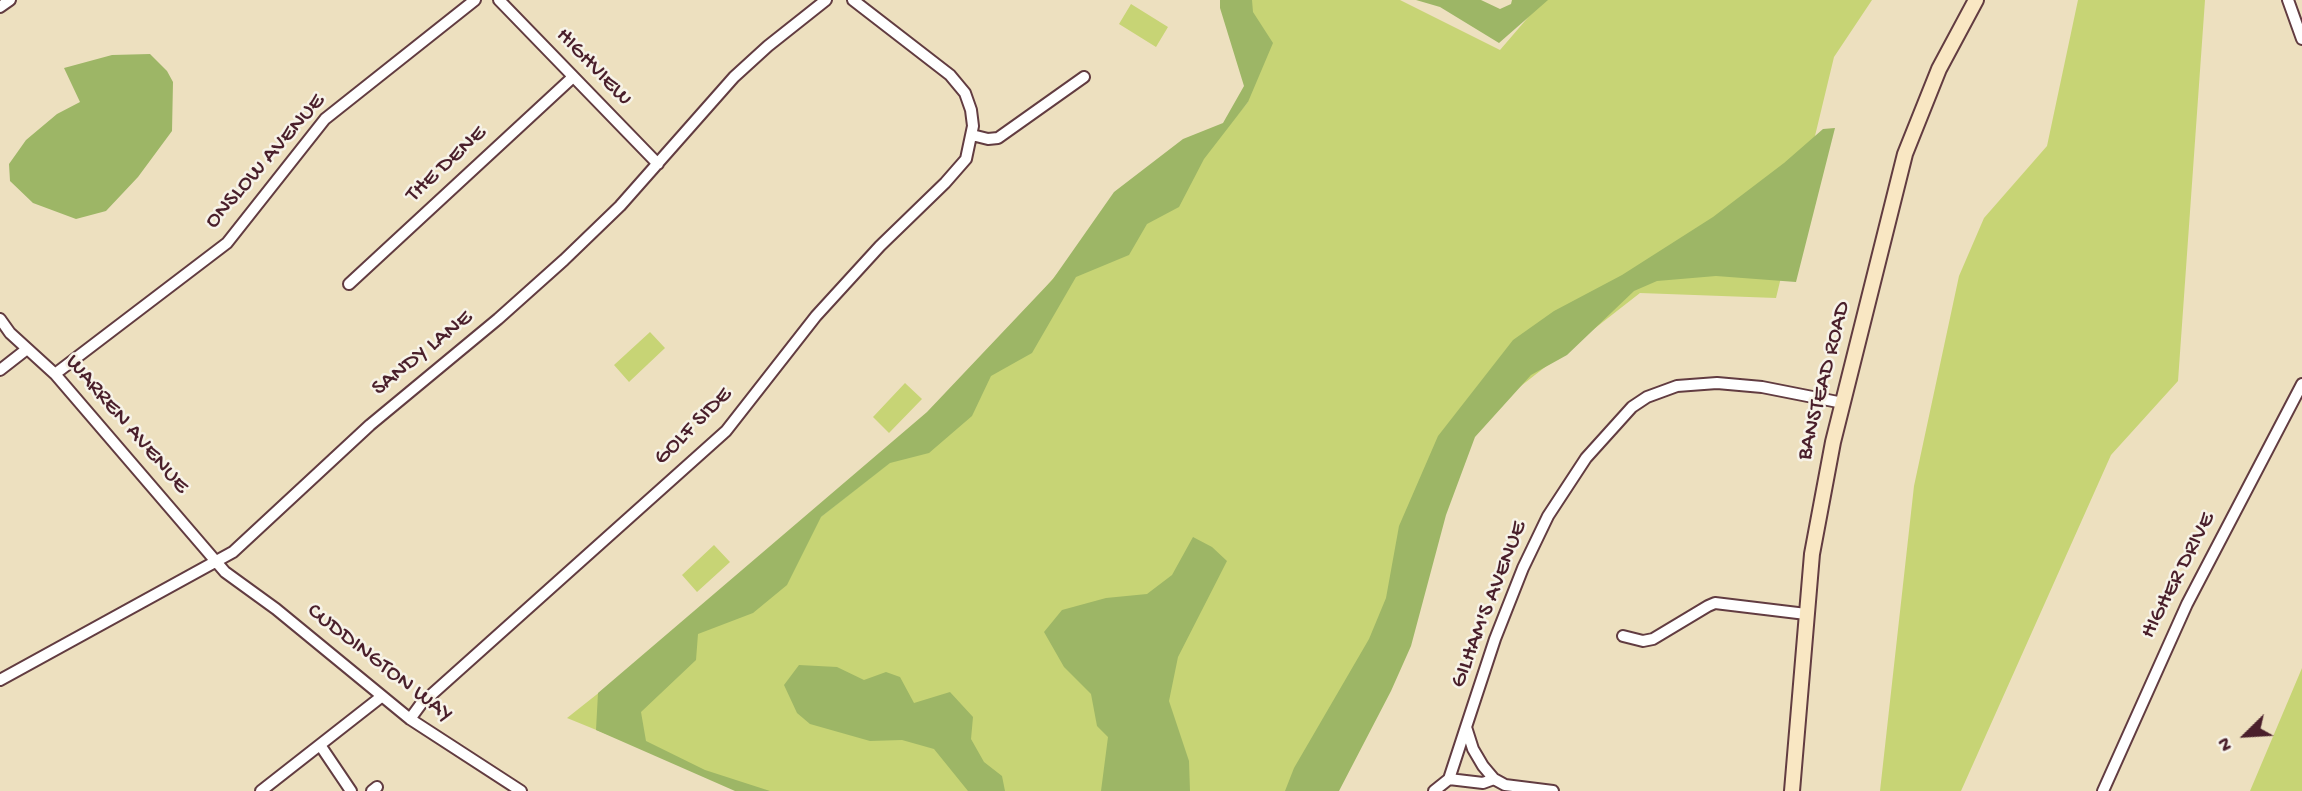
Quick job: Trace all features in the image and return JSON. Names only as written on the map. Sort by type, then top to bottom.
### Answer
[{"type":"street","points":[[0,7],[10,0]]},
{"type":"street","name":"ONSLOW AVENUE","points":[[55,374],[227,243],[325,120],[475,0]]},
{"type":"street","name":"HIGHVIEW","points":[[499,0],[658,164]]},
{"type":"street","name":"SANDY LANE","points":[[0,680],[233,552],[370,425],[521,299],[620,206],[734,77],[824,0]]},
{"type":"street","name":"GOLF SIDE","points":[[410,719],[421,704],[726,431],[816,316],[966,159],[972,135],[971,110],[959,84],[853,0]]},
{"type":"street","name":"BANSTEAD ROAD","points":[[1792,791],[1806,614],[1825,475],[1905,154],[1939,69],[1976,0]]},
{"type":"street","points":[[2288,0],[2302,38]]},
{"type":"street","name":"THE DENE","points":[[349,284],[573,77]]},
{"type":"street","points":[[972,135],[988,139],[998,138],[1084,77]]},
{"type":"street","name":"WARREN AVENUE","points":[[0,319],[27,349],[55,374],[217,562]]},
{"type":"street","points":[[0,370],[27,349]]},
{"type":"street","name":"GILHAM'S AVENUE","points":[[1449,779],[1495,639],[1535,541],[1586,458],[1632,407],[1662,390],[1717,383],[1762,387],[1843,403]]},
{"type":"street","name":"HIGHER DRIVE","points":[[2103,791],[2187,604],[2302,384]]},
{"type":"street","name":"CUDDINGTON WAY","points":[[217,562],[225,572],[286,617],[410,719],[521,791]]},
{"type":"street","points":[[1623,636],[1643,641],[1653,639],[1716,603],[1806,614]]},
{"type":"street","points":[[261,791],[382,697]]},
{"type":"street","points":[[1466,727],[1483,766],[1494,779],[1505,785],[1553,791]]},
{"type":"street","points":[[320,745],[351,791]]},
{"type":"street","points":[[1434,791],[1449,779],[1483,783],[1494,779]]},
{"type":"green space","points":[[1220,0],[1252,0],[1253,12],[1273,43],[1248,102],[1204,159],[1179,207],[1147,224],[1129,255],[1076,277],[1032,353],[991,376],[972,416],[929,453],[890,463],[821,517],[787,585],[753,613],[698,634],[696,660],[641,712],[646,741],[705,770],[770,791],[735,791],[596,730],[598,693],[927,412],[1053,279],[1114,192],[1183,139],[1223,123],[1244,86],[1220,8]]},
{"type":"green space","points":[[1252,0],[1400,0],[1500,50],[1543,0],[1872,0],[1834,57],[1776,298],[1640,293],[1485,414],[1444,477],[1330,791],[746,791],[567,718],[914,443],[1106,216],[1223,132],[1248,102]]},
{"type":"green space","points":[[1416,0],[1481,0],[1500,9],[1511,4],[1512,0],[1548,0],[1499,43],[1440,7]]},
{"type":"green space","points":[[2078,0],[2205,0],[2178,381],[2111,455],[1961,791],[1880,791],[1914,486],[1959,276],[1984,218],[2047,146]]},
{"type":"green space","points":[[1131,4],[1168,27],[1156,47],[1119,24]]},
{"type":"green space","points":[[150,54],[167,71],[173,82],[172,131],[138,177],[106,211],[76,219],[33,203],[10,181],[9,164],[26,140],[57,114],[80,102],[64,68],[112,55]]},
{"type":"green space","points":[[1835,128],[1796,282],[1716,276],[1657,281],[1634,291],[1567,355],[1531,375],[1475,437],[1446,515],[1411,646],[1391,691],[1339,791],[1285,791],[1294,768],[1369,639],[1386,598],[1399,526],[1438,436],[1513,340],[1554,311],[1622,275],[1713,217],[1784,163],[1823,129]]},
{"type":"green space","points":[[650,332],[665,348],[629,382],[614,365]]},
{"type":"green space","points":[[905,383],[922,399],[889,433],[873,417]]},
{"type":"green space","points":[[1193,537],[1212,547],[1227,561],[1178,657],[1169,701],[1189,761],[1190,791],[1101,791],[1108,737],[1097,726],[1091,694],[1064,667],[1044,632],[1062,610],[1106,598],[1147,594],[1172,575]]},
{"type":"green space","points":[[714,545],[730,562],[697,592],[682,575]]},
{"type":"green space","points":[[799,665],[837,667],[864,680],[886,672],[900,677],[914,703],[950,692],[973,717],[971,739],[984,762],[1002,776],[1005,791],[968,791],[934,749],[902,740],[870,741],[810,724],[797,713],[784,685]]},
{"type":"green space","points":[[2302,668],[2302,791],[2250,791]]}]
